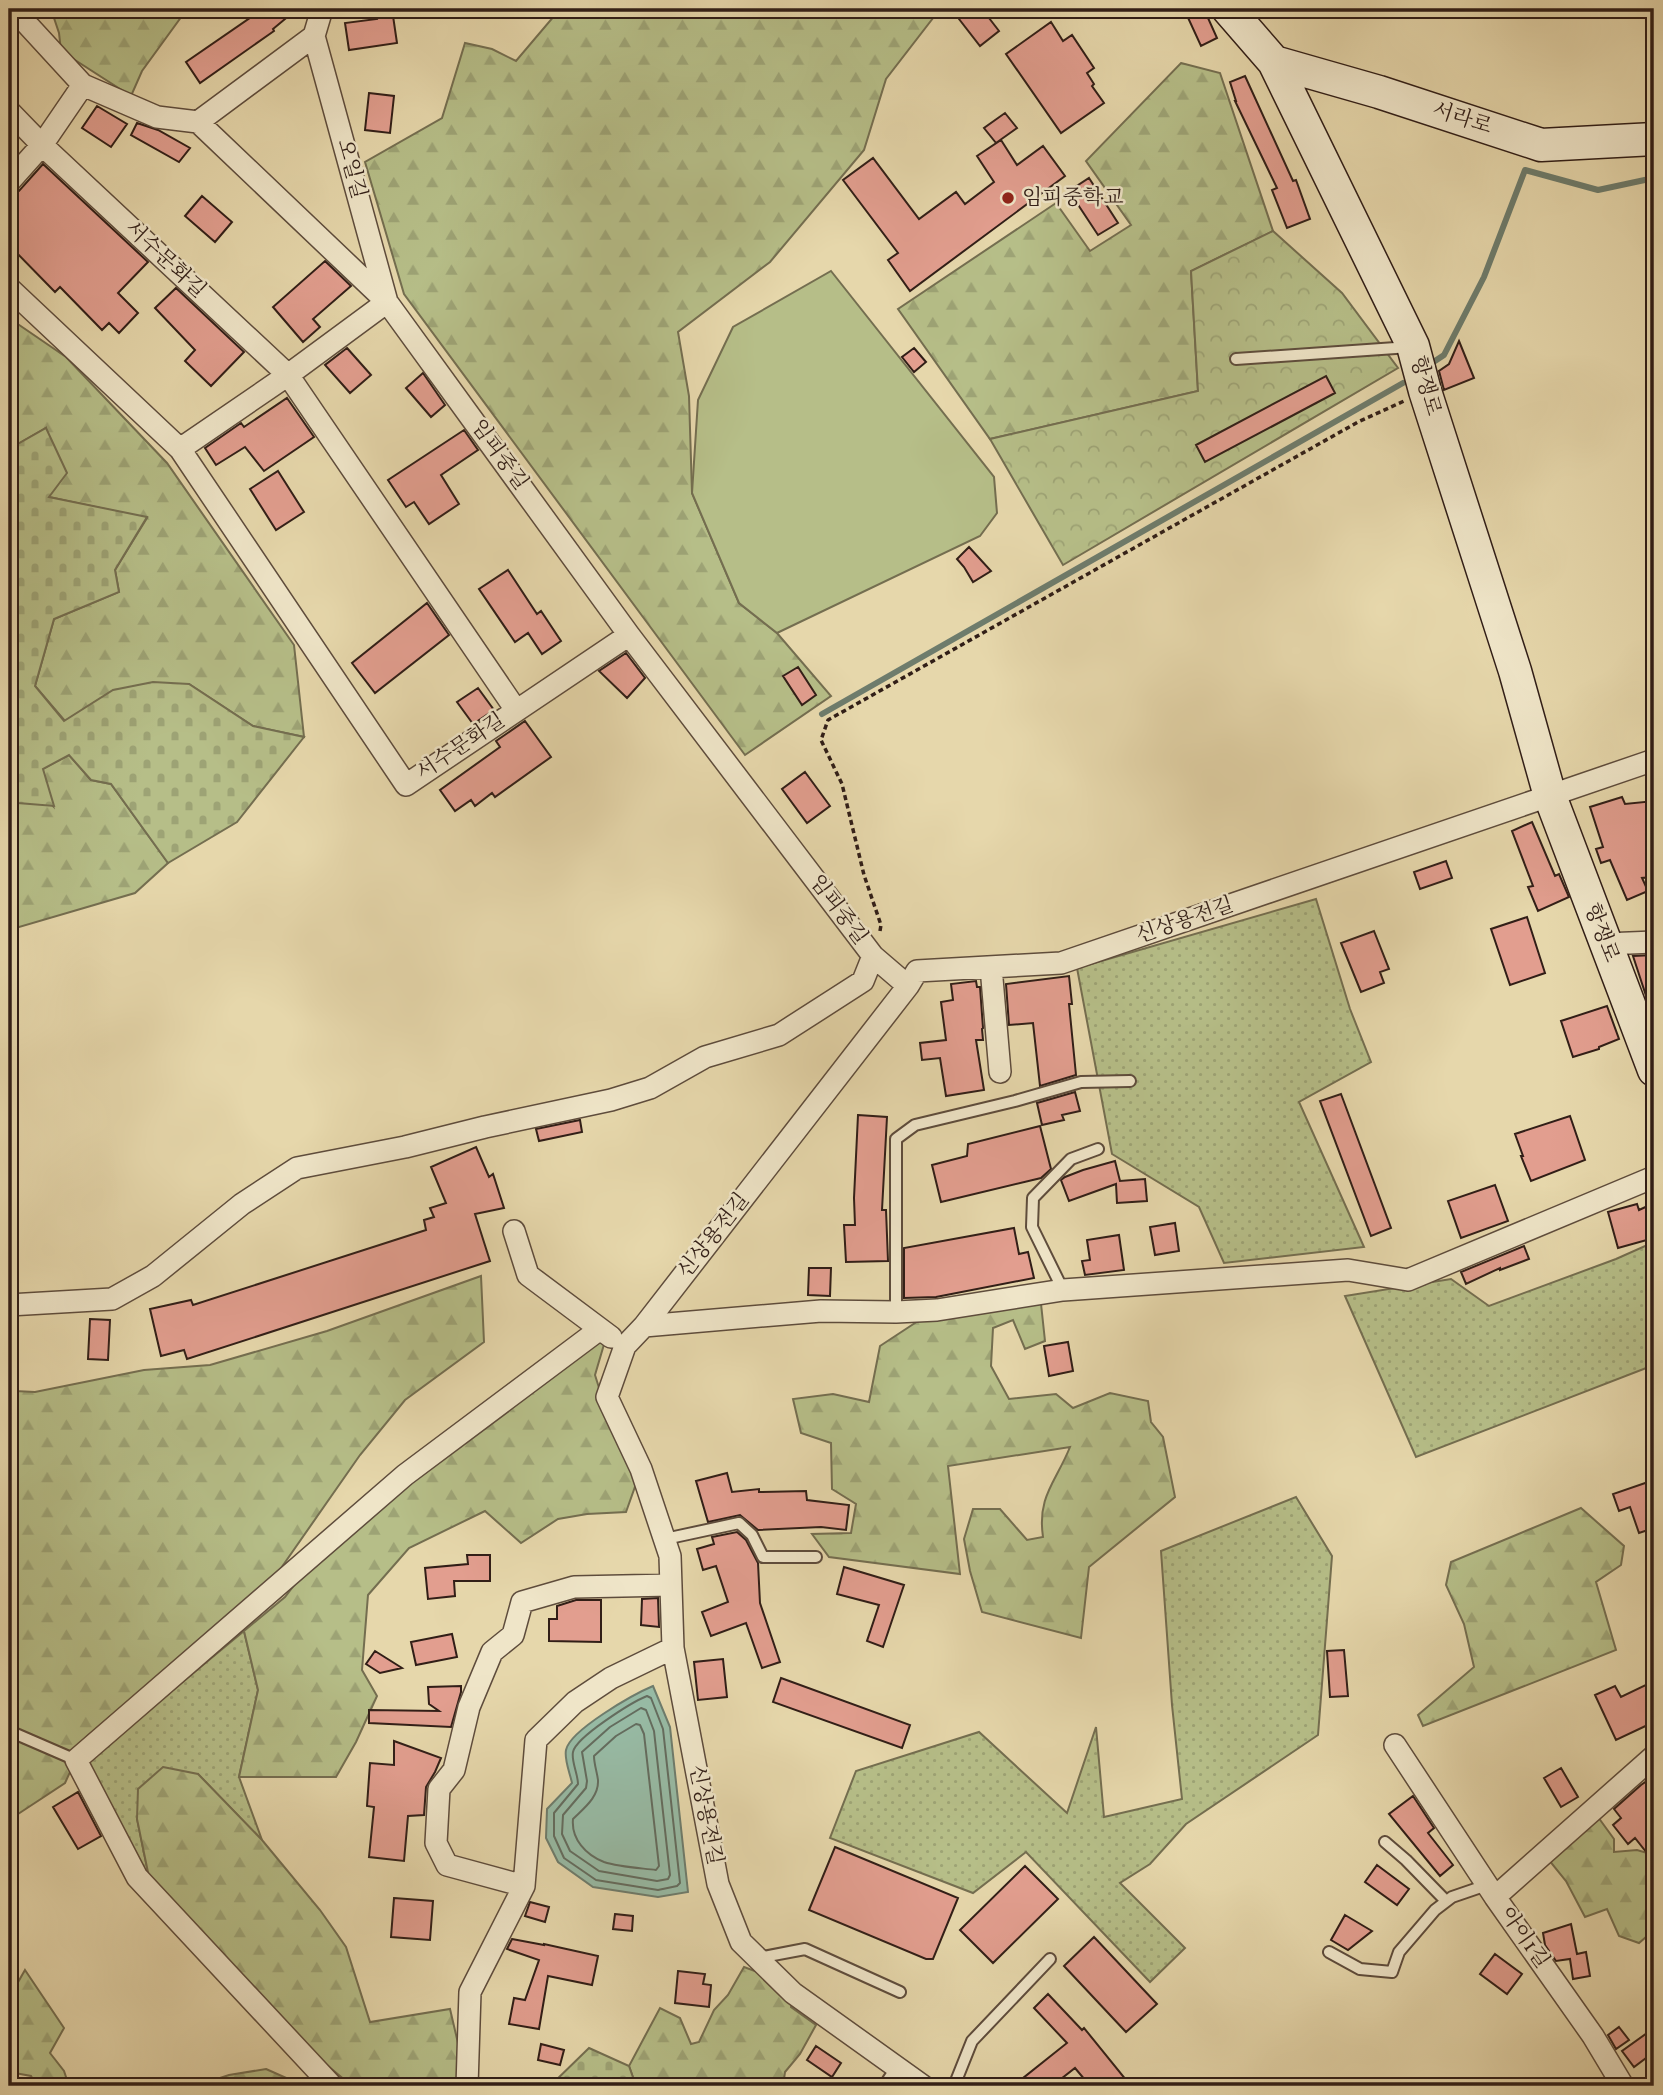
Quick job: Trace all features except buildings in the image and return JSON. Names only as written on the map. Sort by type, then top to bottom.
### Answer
[{"type":"street","points":[[27,9],[26,23],[83,85],[157,117],[198,122],[314,36],[322,9]]},
{"type":"street","name":"항쟁로","points":[[1228,9],[1274,62],[1413,346],[1515,671],[1550,796],[1654,1070]]},
{"type":"street","name":"오일길","points":[[314,36],[387,302]]},
{"type":"street","name":"서라로","points":[[1274,62],[1379,92],[1542,145],[1654,139]]},
{"type":"street","points":[[9,182],[42,145],[83,85]]},
{"type":"street","name":"서수문화길","points":[[9,111],[288,375],[516,710],[406,785],[180,449],[9,288]]},
{"type":"street","name":"임피중길","points":[[198,122],[387,302],[629,635],[873,956],[908,986]]},
{"type":"street","points":[[180,449],[288,375],[387,302]]},
{"type":"street","points":[[516,710],[629,635]]},
{"type":"street","points":[[1550,796],[1654,760]]},
{"type":"street","name":"신상용전길","points":[[923,2086],[793,1993],[741,1942],[718,1884],[673,1648],[670,1556],[641,1469],[607,1396],[625,1346],[644,1326],[917,971],[1061,963],[1550,796]]},
{"type":"street","points":[[1605,944],[1654,942]]},
{"type":"street","points":[[9,1305],[112,1299],[153,1276],[242,1204],[297,1168],[405,1147],[611,1100],[650,1088],[705,1057],[779,1035],[863,981],[873,956]]},
{"type":"street","points":[[991,967],[1000,1072]]},
{"type":"street","points":[[644,1326],[821,1311],[937,1310],[1063,1290],[1348,1270],[1408,1280],[1654,1177]]},
{"type":"street","points":[[514,1231],[528,1275],[625,1346]]},
{"type":"street","points":[[332,2086],[137,1877],[76,1760],[405,1475],[600,1329]]},
{"type":"street","points":[[524,1886],[447,1865],[436,1843],[439,1789],[454,1770],[469,1707],[492,1653],[513,1635],[522,1602],[574,1587],[671,1585]]},
{"type":"street","points":[[467,2086],[470,1992],[524,1886],[536,1740],[575,1702],[611,1678],[673,1648]]},
{"type":"street","points":[[1395,1745],[1491,1891]]},
{"type":"street","name":"아이1길","points":[[1623,2086],[1593,2036],[1491,1891],[1654,1756]]},
{"type":"lane","points":[[1236,359],[1413,346]]},
{"type":"lane","points":[[896,1312],[896,1139],[915,1125],[1081,1082],[1130,1081]]},
{"type":"lane","points":[[1063,1290],[1032,1227],[1033,1198],[1071,1159],[1098,1149]]},
{"type":"lane","points":[[665,1539],[739,1523],[752,1535],[763,1557],[817,1557]]},
{"type":"lane","points":[[9,1731],[76,1760]]},
{"type":"lane","points":[[1385,1842],[1446,1901]]},
{"type":"lane","points":[[1329,1952],[1360,1969],[1392,1972],[1399,1952],[1446,1901],[1491,1891]]},
{"type":"lane","points":[[758,1958],[805,1949],[900,1992]]},
{"type":"lane","points":[[954,2086],[972,2041],[1050,1959]]},
{"type":"lane","points":[[884,2086],[897,2067]]},
{"type":"path","points":[[873,956],[881,925],[864,875],[842,784],[821,740],[828,720],[1358,422],[1425,391]]},
{"type":"green space","points":[[51,9],[187,9],[142,71],[131,96],[61,51],[59,33]]},
{"type":"green space","points":[[560,9],[940,9],[886,79],[864,150],[770,262],[678,332],[689,396],[692,493],[739,603],[777,633],[831,696],[745,755],[404,294],[365,162],[442,118],[465,43],[492,49],[516,61]]},
{"type":"green space","points":[[1181,63],[1220,73],[1273,231],[1191,271],[1198,391],[990,439],[898,309],[1056,203],[1090,251],[1131,225],[1086,161]]},
{"type":"green space","points":[[1273,231],[1342,293],[1398,368],[1063,565],[990,439],[1198,391],[1191,271]]},
{"type":"green space","points":[[831,271],[994,477],[997,513],[980,536],[777,633],[739,603],[692,493],[698,400],[733,327]]},
{"type":"green space","points":[[9,318],[66,357],[167,463],[294,645],[304,737],[253,726],[189,684],[114,690],[65,721],[35,686],[54,619],[119,592],[115,570],[147,518],[49,497],[46,428],[9,449]]},
{"type":"green space","points":[[46,428],[67,473],[49,497],[147,517],[115,570],[119,592],[54,619],[35,686],[64,721],[113,690],[153,682],[189,684],[253,726],[304,737],[237,822],[168,863],[111,784],[91,780],[69,755],[43,769],[54,806],[18,803],[17,770],[9,763],[9,449]]},
{"type":"green space","points":[[69,755],[91,780],[111,784],[168,863],[135,893],[9,930],[9,763],[53,806],[42,769]]},
{"type":"green space","points":[[1316,899],[1350,1009],[1371,1062],[1299,1102],[1364,1247],[1224,1263],[1199,1207],[1112,1154],[1077,968]]},
{"type":"green space","points":[[1654,1242],[1654,1365],[1416,1457],[1345,1296],[1451,1279],[1489,1306],[1616,1259]]},
{"type":"green space","points":[[481,1276],[484,1342],[405,1400],[360,1455],[272,1581],[86,1737],[65,1783],[9,1820],[9,1409],[15,1391],[35,1392],[144,1370],[210,1365],[327,1331]]},
{"type":"green space","points":[[1039,1285],[1045,1341],[1025,1349],[1013,1320],[993,1328],[991,1366],[1009,1399],[1056,1394],[1073,1408],[1110,1393],[1148,1401],[1151,1422],[1163,1437],[1175,1497],[1089,1567],[1081,1638],[982,1612],[964,1539],[973,1509],[1000,1509],[1027,1540],[1043,1537],[1045,1500],[1070,1447],[948,1466],[960,1574],[829,1557],[812,1534],[851,1533],[856,1504],[832,1489],[831,1443],[801,1433],[793,1399],[833,1394],[869,1402],[880,1346],[947,1302]]},
{"type":"green space","points":[[605,1341],[595,1375],[613,1432],[637,1481],[626,1512],[558,1519],[521,1543],[485,1511],[409,1548],[368,1595],[362,1670],[377,1696],[336,1777],[239,1777],[258,1690],[244,1631],[285,1597],[351,1511],[519,1388],[549,1354]]},
{"type":"green space","points":[[1296,1497],[1332,1556],[1318,1735],[1186,1824],[1150,1864],[1120,1883],[1185,1948],[1150,1982],[1026,1852],[973,1893],[830,1838],[856,1771],[979,1732],[1067,1813],[1096,1727],[1104,1817],[1182,1799],[1161,1551]]},
{"type":"green space","points":[[1581,1508],[1624,1546],[1621,1565],[1596,1582],[1616,1650],[1423,1726],[1418,1715],[1474,1667],[1464,1624],[1446,1585],[1451,1562]]},
{"type":"green space","points":[[244,1631],[258,1690],[239,1777],[262,1840],[198,1774],[137,1819],[150,1882],[87,1761]]},
{"type":"green space","points":[[163,1767],[198,1774],[262,1840],[320,1910],[346,1947],[370,2022],[450,2009],[461,2056],[459,2086],[352,2086],[304,2046],[150,1882],[137,1819],[138,1789]]},
{"type":"green space","points":[[1598,1817],[1614,1839],[1614,1852],[1637,1850],[1654,1855],[1654,1885],[1647,1892],[1654,1930],[1639,1943],[1619,1936],[1607,1909],[1585,1917],[1566,1881],[1548,1859]]},
{"type":"green space","points":[[744,1967],[763,1974],[792,2001],[791,2007],[816,2025],[800,2054],[785,2072],[783,2086],[636,2086],[629,2066],[660,2008],[680,2018],[691,2044],[699,2042],[714,2010],[728,1995]]},
{"type":"green space","points":[[25,1970],[64,2028],[50,2053],[64,2071],[69,2086],[36,2086],[31,2076],[9,2072],[9,1998]]},
{"type":"green space","points":[[589,2048],[629,2066],[636,2086],[550,2086]]},
{"type":"green space","points":[[266,2069],[291,2080],[295,2086],[196,2086],[229,2075]]},
{"type":"water","points":[[653,1686],[670,1727],[688,1892],[658,1897],[593,1887],[558,1862],[546,1838],[547,1809],[572,1783],[566,1762],[566,1750],[570,1742],[590,1723]]},
{"type":"waterway","points":[[1435,361],[1444,355],[1484,277],[1525,170],[1598,190],[1654,178]]},
{"type":"waterway","points":[[822,714],[1403,383]]},
{"type":"place","name":"임피중학교","points":[[1008,198]]}]
